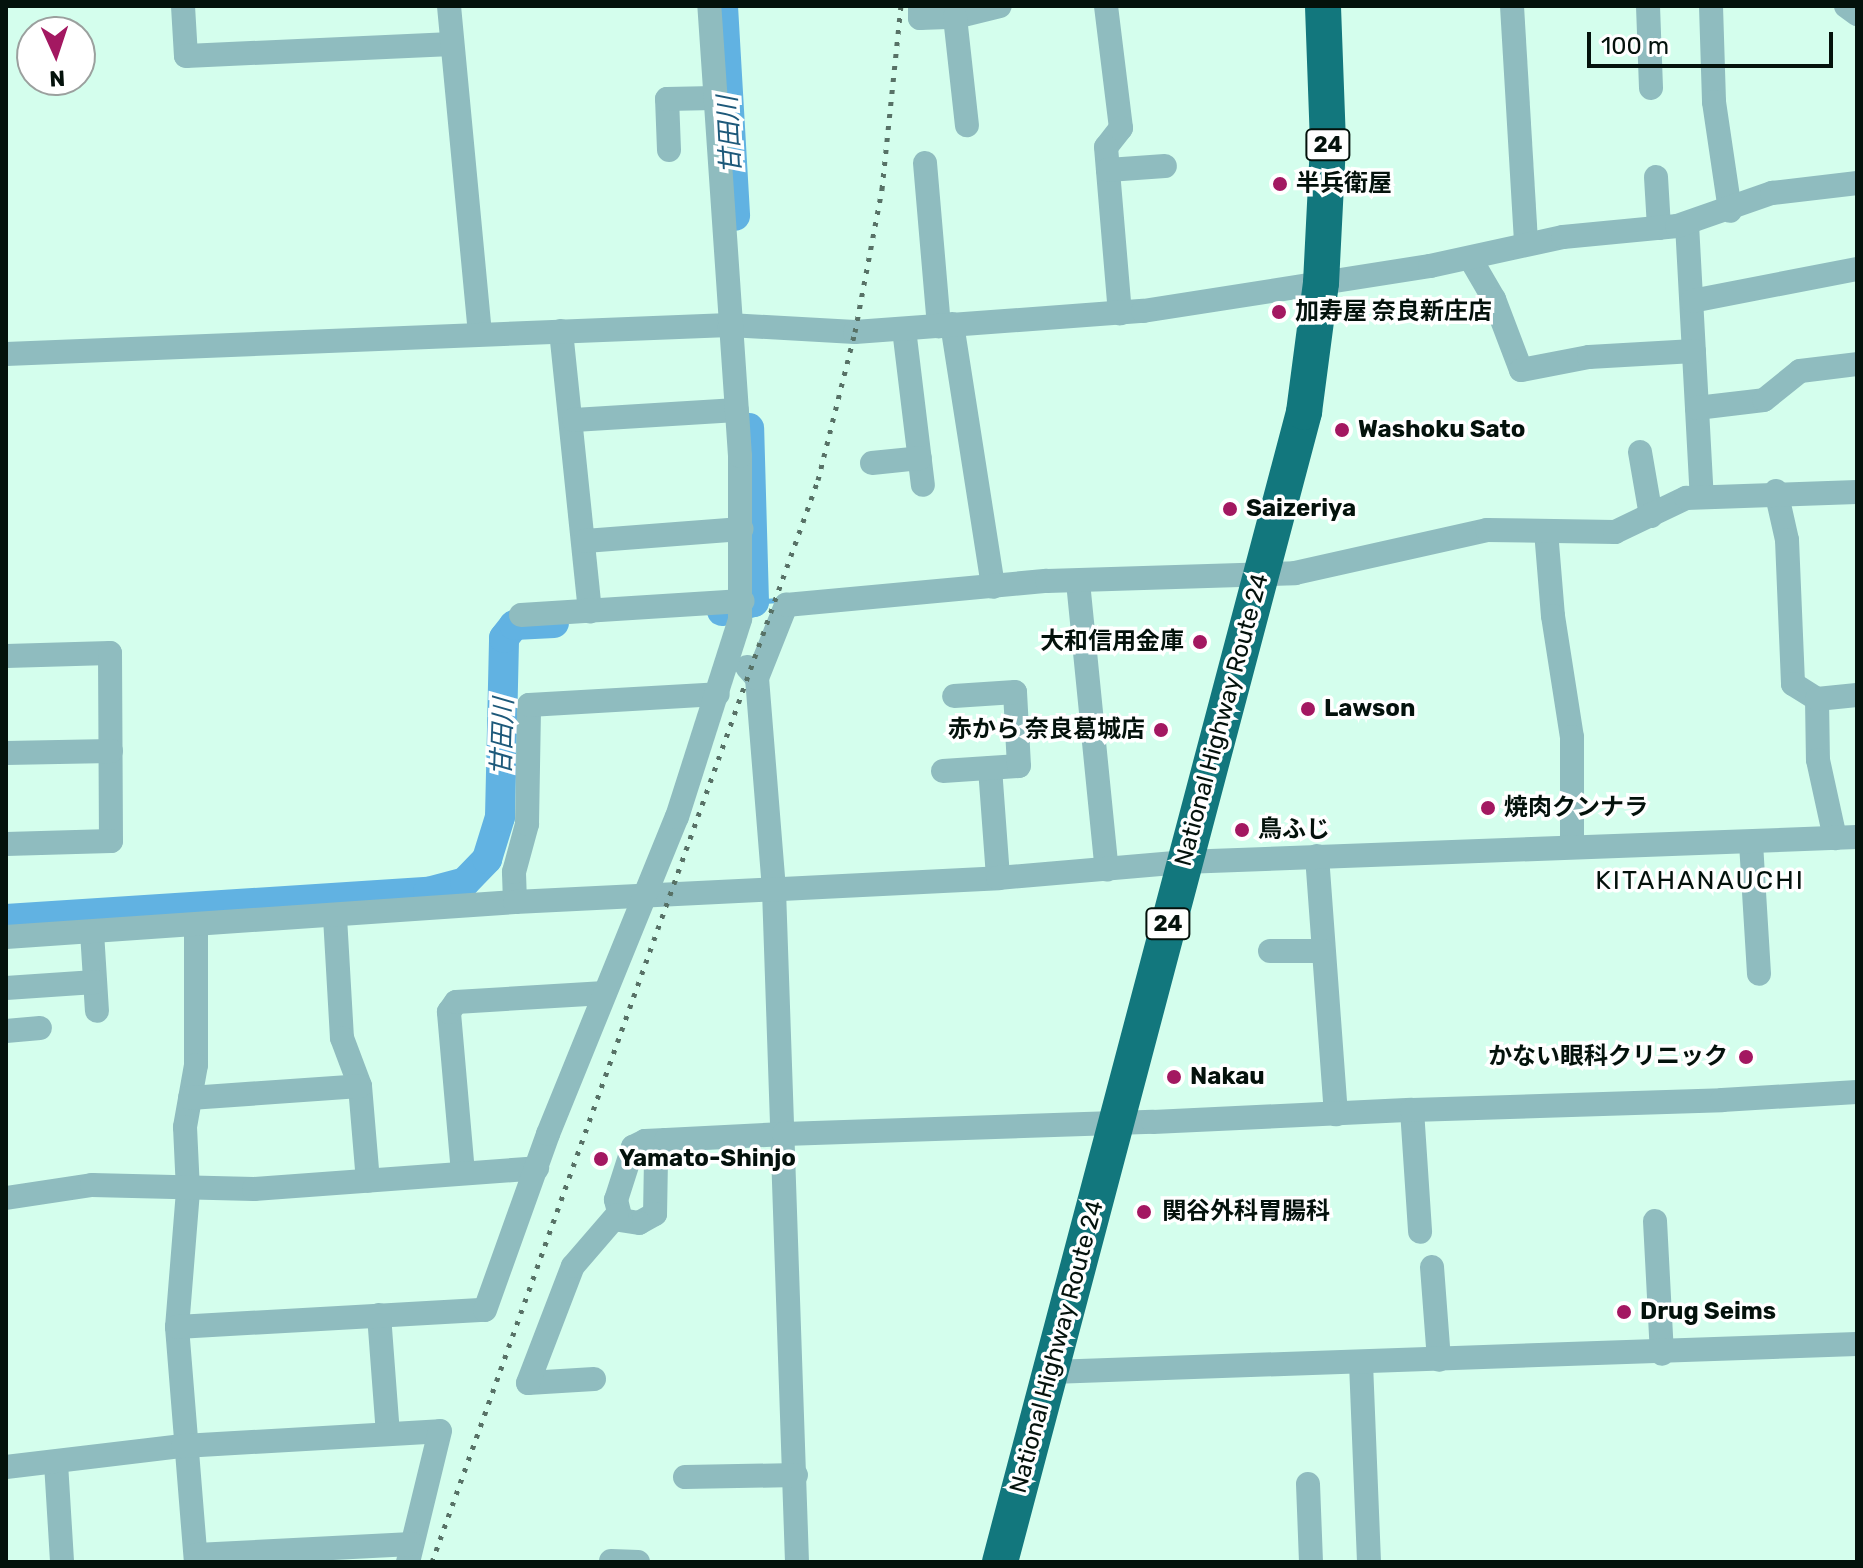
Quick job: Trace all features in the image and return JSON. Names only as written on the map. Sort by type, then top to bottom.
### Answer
[{"type":"highway","name":"National Highway Route 24","points":[[1000,1562],[1304,412],[1321,283],[1328,143],[1323,6]]},
{"type":"street","points":[[183,6],[186,56],[452,44]]},
{"type":"street","points":[[449,6],[480,334]]},
{"type":"street","points":[[177,1327],[485,1310],[605,993],[677,817],[732,650],[742,610],[737,410],[709,6]]},
{"type":"street","points":[[920,6],[920,18],[955,17],[1000,6]]},
{"type":"street","points":[[1106,6],[1121,128],[1106,147],[1120,313]]},
{"type":"street","points":[[1323,6],[1345,6]]},
{"type":"street","points":[[1512,6],[1526,243]]},
{"type":"street","points":[[1648,6],[1651,88]]},
{"type":"street","points":[[1711,6],[1715,113],[1730,211]]},
{"type":"street","points":[[1846,6],[1857,14]]},
{"type":"street","points":[[955,17],[967,125]]},
{"type":"street","points":[[669,150],[667,99],[714,98]]},
{"type":"street","points":[[925,163],[946,325],[992,580]]},
{"type":"street","points":[[1108,170],[1165,166]]},
{"type":"street","points":[[1656,177],[1659,228]]},
{"type":"street","points":[[6,354],[729,325],[855,332],[1120,313],[1470,258],[1526,243],[1687,224],[1730,211],[1772,193],[1857,183]]},
{"type":"street","points":[[1687,224],[1702,497]]},
{"type":"street","points":[[1470,258],[1494,299],[1521,370],[1589,357],[1694,351]]},
{"type":"street","points":[[1692,301],[1857,269]]},
{"type":"street","points":[[904,329],[923,485]]},
{"type":"street","points":[[561,331],[574,420],[590,612]]},
{"type":"street","points":[[1697,408],[1764,400],[1800,371],[1857,364]]},
{"type":"street","points":[[574,420],[737,410]]},
{"type":"street","points":[[1640,452],[1651,516]]},
{"type":"street","points":[[872,463],[920,458]]},
{"type":"street","points":[[1776,491],[1787,540],[1793,684],[1817,699],[1857,695]]},
{"type":"street","points":[[797,1562],[774,890],[757,678],[786,605],[992,580],[1078,582],[1201,573],[1260,576],[1357,563],[1487,530],[1615,532],[1651,516],[1674,501],[1702,497],[1776,491],[1857,492]]},
{"type":"street","points":[[585,541],[742,529]]},
{"type":"street","points":[[1546,531],[1572,737],[1572,847]]},
{"type":"street","points":[[1078,582],[1107,870]]},
{"type":"street","points":[[521,615],[742,610]]},
{"type":"street","points":[[732,650],[757,678]]},
{"type":"street","points":[[6,656],[110,653],[111,751],[111,841],[6,844]]},
{"type":"street","points":[[943,771],[1019,766],[1015,692],[954,696]]},
{"type":"street","points":[[515,902],[514,872],[527,824],[529,705],[718,694]]},
{"type":"street","points":[[6,937],[196,927],[515,902],[998,878],[1183,862],[1846,838],[1818,760],[1817,699]]},
{"type":"street","points":[[6,753],[111,751]]},
{"type":"street","points":[[990,768],[998,878]]},
{"type":"street","points":[[1751,843],[1759,974]]},
{"type":"street","points":[[1317,856],[1336,1114]]},
{"type":"street","points":[[335,917],[342,1038],[360,1086],[368,1181]]},
{"type":"street","points":[[6,1467],[183,1446],[440,1431],[410,1553],[196,1559],[183,1446],[177,1327],[188,1191],[185,1127],[196,1065],[196,927]]},
{"type":"street","points":[[92,932],[97,1011]]},
{"type":"street","points":[[1270,951],[1322,951]]},
{"type":"street","points":[[6,988],[95,982]]},
{"type":"street","points":[[463,1173],[449,1012],[456,1002],[605,993]]},
{"type":"street","points":[[6,1031],[40,1028]]},
{"type":"street","points":[[190,1098],[360,1086]]},
{"type":"street","points":[[594,1379],[528,1383],[573,1266],[617,1215],[616,1200],[633,1147],[666,1140],[784,1134],[1857,1092]]},
{"type":"street","points":[[1412,1110],[1420,1232]]},
{"type":"street","points":[[617,1215],[629,1223],[655,1214],[656,1159],[666,1140]]},
{"type":"street","points":[[6,1198],[92,1185],[188,1191],[537,1168]]},
{"type":"street","points":[[1655,1221],[1662,1354]]},
{"type":"street","points":[[1432,1267],[1439,1360]]},
{"type":"street","points":[[379,1315],[388,1434]]},
{"type":"street","points":[[1051,1372],[1662,1354],[1857,1344]]},
{"type":"street","points":[[1361,1363],[1369,1562]]},
{"type":"street","points":[[56,1463],[62,1562]]},
{"type":"street","points":[[685,1477],[796,1475]]},
{"type":"street","points":[[1308,1484],[1311,1562]]},
{"type":"street","points":[[611,1561],[638,1562]]},
{"type":"waterway","name":"甘田川","points":[[723,6],[735,216]]},
{"type":"waterway","name":"甘田川","points":[[722,611],[754,602],[749,428]]},
{"type":"waterway","points":[[754,602],[778,600]]},
{"type":"waterway","name":"甘田川","points":[[6,919],[428,892],[465,882],[487,859],[500,817],[504,638],[514,625],[554,623]]},
{"type":"railway","points":[[432,1562],[818,480],[855,332],[882,189],[901,6]]},
{"type":"place","name":"半兵衛屋","points":[[1280,184]]},
{"type":"place","name":"加寿屋 奈良新庄店","points":[[1279,312]]},
{"type":"place","name":"Washoku Sato","points":[[1342,430]]},
{"type":"place","name":"Saizeriya","points":[[1230,509]]},
{"type":"place","name":"大和信用金庫","points":[[1200,642]]},
{"type":"place","name":"Lawson","points":[[1308,709]]},
{"type":"place","name":"赤から 奈良葛城店","points":[[1161,730]]},
{"type":"place","name":"焼肉クンナラ","points":[[1488,808]]},
{"type":"place","name":"鳥ふじ","points":[[1242,830]]},
{"type":"place","name":"かない眼科クリニック","points":[[1746,1057]]},
{"type":"place","name":"Nakau","points":[[1174,1077]]},
{"type":"place","name":"Yamato-Shinjo","points":[[601,1159]]},
{"type":"place","name":"関谷外科胃腸科","points":[[1144,1212]]},
{"type":"place","name":"Drug Seims","points":[[1624,1312]]},
{"type":"district","name":"KITAHANAUCHI","points":[[1700,881]]}]
